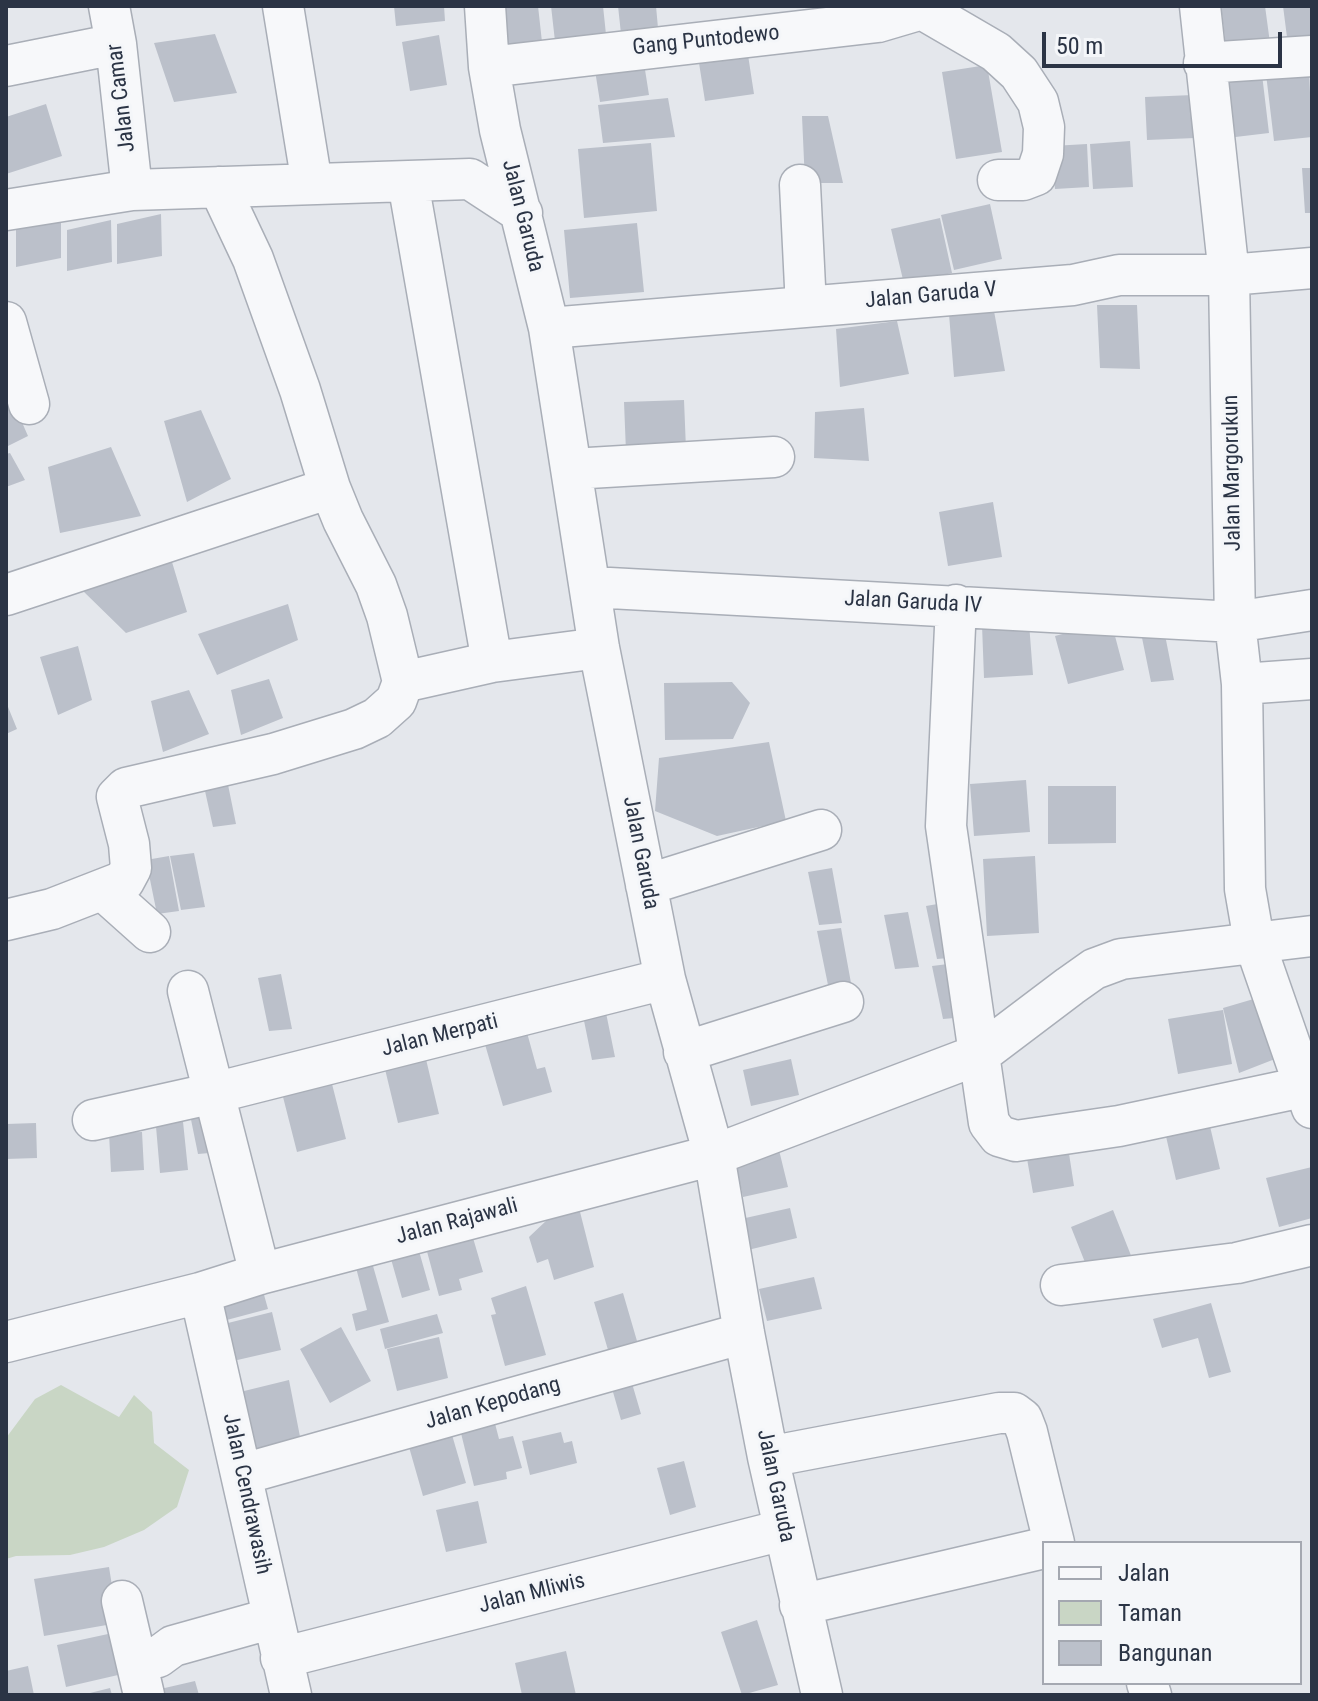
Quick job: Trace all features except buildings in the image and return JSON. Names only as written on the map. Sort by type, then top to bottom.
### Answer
[{"type":"street","points":[[283,6],[312,184]]},
{"type":"street","name":"Jalan Garuda","points":[[485,6],[489,67],[500,130],[549,328],[599,648],[646,885],[665,979],[714,1155],[768,1457],[822,1695]]},
{"type":"street","name":"Jalan Margorukun","points":[[1200,6],[1229,275],[1235,622],[1242,684],[1245,889],[1254,941],[1309,1093]]},
{"type":"street","points":[[922,7],[996,52],[1019,73],[1038,102],[1044,127],[1043,154],[1036,175],[1023,180],[998,180]]},
{"type":"street","name":"Gang Puntodewo","points":[[489,67],[878,22],[922,7]]},
{"type":"street","points":[[6,66],[113,25]]},
{"type":"street","name":"Jalan Camar","points":[[113,25],[132,190]]},
{"type":"street","points":[[1204,63],[1312,56]]},
{"type":"street","points":[[470,179],[500,130]]},
{"type":"street","points":[[6,210],[132,190],[470,179],[522,213]]},
{"type":"street","points":[[408,182],[492,662]]},
{"type":"street","points":[[800,185],[806,307]]},
{"type":"street","points":[[6,920],[52,909],[124,881],[131,868],[129,844],[117,797],[126,788],[273,754],[354,729],[377,718],[396,701],[403,682],[376,585],[330,488],[300,390],[253,259],[219,187]]},
{"type":"street","name":"Jalan Garuda V","points":[[549,328],[1073,285],[1119,275],[1229,275],[1312,268]]},
{"type":"street","points":[[6,322],[29,404]]},
{"type":"street","points":[[572,469],[774,457]]},
{"type":"street","points":[[6,595],[330,488]]},
{"type":"street","name":"Jalan Garuda IV","points":[[591,587],[1235,622],[1312,610]]},
{"type":"street","points":[[956,605],[946,826],[989,1123],[999,1136],[1016,1141],[1309,1093]]},
{"type":"street","points":[[403,682],[492,662],[599,648]]},
{"type":"street","points":[[1242,684],[1312,679]]},
{"type":"street","points":[[646,885],[821,830]]},
{"type":"street","points":[[103,890],[150,932]]},
{"type":"street","name":"Jalan Rajawali","points":[[6,1342],[714,1155],[980,1054],[1094,969],[1121,959],[1312,936]]},
{"type":"street","name":"Jalan Merpati","points":[[93,1120],[214,1093],[665,979]]},
{"type":"street","points":[[188,991],[260,1274]]},
{"type":"street","points":[[684,1052],[843,1002]]},
{"type":"street","points":[[1061,1285],[1237,1263],[1312,1245]]},
{"type":"street","name":"Jalan Cendrawasih","points":[[200,1293],[243,1474],[286,1677]]},
{"type":"street","name":"Jalan Kepodang","points":[[243,1474],[744,1333]]},
{"type":"street","points":[[768,1457],[999,1413],[1014,1413],[1022,1419],[1027,1432],[1054,1541]]},
{"type":"street","name":"Jalan Mliwis","points":[[286,1677],[783,1530]]},
{"type":"street","points":[[800,1605],[1042,1548]]},
{"type":"street","points":[[122,1601],[144,1695]]},
{"type":"street","points":[[158,1657],[173,1646],[273,1618]]},
{"type":"green space","points":[[61,1385],[119,1417],[134,1395],[152,1412],[154,1443],[189,1470],[177,1507],[144,1530],[104,1547],[70,1555],[6,1559],[6,1438],[35,1399]]}]
